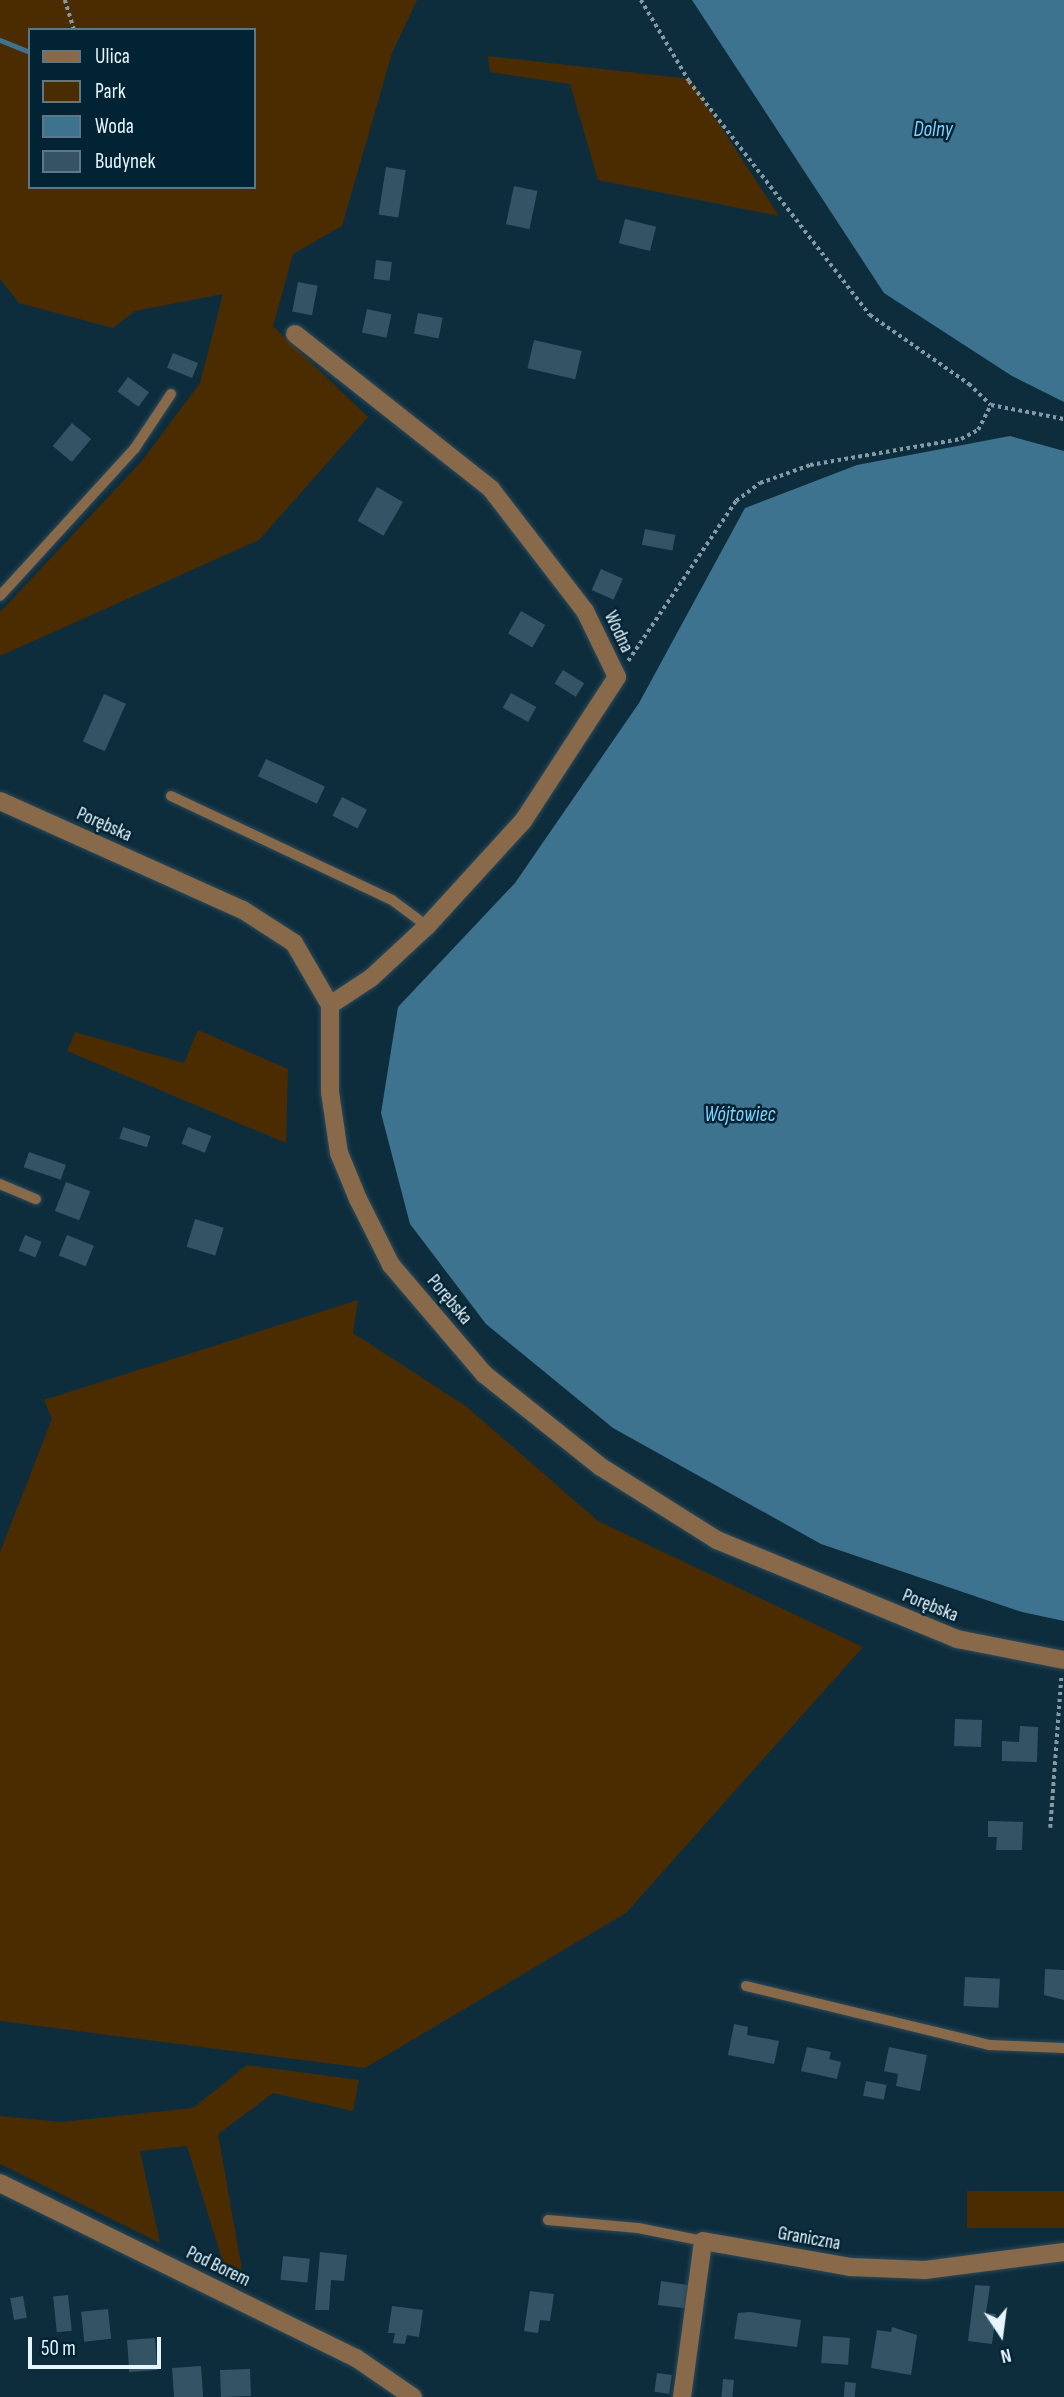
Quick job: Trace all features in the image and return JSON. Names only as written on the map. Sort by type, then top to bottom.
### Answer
[{"type":"street","name":"Wodna","points":[[295,334],[491,489],[585,611],[617,677],[523,821],[427,926],[371,978],[330,1005]]},
{"type":"street","name":"Porębska","points":[[0,801],[274,928],[294,943],[330,1005],[330,1092],[339,1153],[358,1199],[391,1265],[484,1374],[601,1467],[717,1540],[957,1639],[1063,1660]]},
{"type":"street","name":"Pod Borem","points":[[0,2183],[356,2358],[413,2397]]},
{"type":"street","name":"Graniczna","points":[[703,2241],[850,2267],[925,2270],[1064,2252]]},
{"type":"street","points":[[682,2397],[703,2241]]},
{"type":"lane","points":[[0,596],[135,448],[171,394]]},
{"type":"lane","points":[[171,796],[392,900],[427,926]]},
{"type":"lane","points":[[0,1184],[36,1199]]},
{"type":"lane","points":[[746,1986],[990,2045],[1064,2048]]},
{"type":"lane","points":[[548,2220],[638,2228],[703,2241]]},
{"type":"path","points":[[65,0],[73,28]]},
{"type":"path","points":[[641,0],[689,82],[837,279],[879,323],[970,384],[991,405],[1064,419]]},
{"type":"path","points":[[617,677],[736,501],[760,483],[810,465],[961,439],[978,430],[991,405]]},
{"type":"path","points":[[1050,1828],[1063,1660]]},
{"type":"green space","points":[[0,0],[417,0],[392,53],[342,226],[293,254],[273,326],[368,417],[259,540],[0,656],[0,612],[142,461],[200,383],[223,294],[135,311],[113,328],[19,303],[0,279]]},
{"type":"green space","points":[[488,56],[690,79],[779,216],[598,180],[570,84],[490,72]]},
{"type":"green space","points":[[198,1030],[288,1069],[286,1143],[67,1051],[75,1032],[184,1063]]},
{"type":"green space","points":[[358,1300],[353,1333],[467,1407],[598,1521],[863,1647],[626,1913],[365,2068],[0,2021],[0,1552],[52,1419],[44,1400]]},
{"type":"green space","points":[[247,2065],[359,2080],[353,2111],[273,2093],[218,2134],[242,2270],[224,2266],[187,2146],[140,2151],[160,2243],[0,2164],[0,2116],[61,2122],[193,2108]]},
{"type":"green space","points":[[967,2191],[1064,2191],[1064,2228],[967,2228]]},
{"type":"water","name":"Dolny","points":[[692,0],[1064,0],[1064,402],[1012,376],[884,293]]},
{"type":"water","name":"Wójtowiec","points":[[1010,436],[1064,451],[1064,1621],[1022,1612],[821,1544],[613,1428],[486,1324],[410,1224],[381,1113],[398,1007],[515,883],[639,703],[745,508],[857,465]]},
{"type":"building","points":[[386,167],[406,170],[398,218],[378,214]]},
{"type":"building","points":[[514,186],[537,191],[529,229],[506,224]]},
{"type":"building","points":[[625,219],[656,227],[650,251],[619,243]]},
{"type":"building","points":[[376,260],[392,262],[390,281],[374,279]]},
{"type":"building","points":[[298,282],[318,286],[312,315],[292,311]]},
{"type":"building","points":[[367,309],[391,314],[386,338],[362,332]]},
{"type":"building","points":[[418,313],[443,318],[439,338],[414,334]]},
{"type":"building","points":[[534,340],[582,351],[575,379],[527,368]]},
{"type":"building","points":[[173,353],[198,363],[192,378],[167,368]]},
{"type":"building","points":[[128,377],[149,392],[138,407],[117,392]]},
{"type":"building","points":[[72,423],[91,439],[72,462],[53,446]]},
{"type":"building","points":[[377,487],[403,502],[383,536],[358,521]]},
{"type":"building","points":[[645,529],[675,535],[672,551],[642,545]]},
{"type":"building","points":[[601,569],[623,579],[614,600],[592,590]]},
{"type":"building","points":[[521,611],[545,625],[532,648],[508,634]]},
{"type":"building","points":[[563,670],[584,683],[576,697],[555,684]]},
{"type":"building","points":[[511,693],[536,707],[528,722],[503,708]]},
{"type":"building","points":[[104,694],[126,704],[105,751],[83,742]]},
{"type":"building","points":[[266,759],[325,786],[317,804],[258,776]]},
{"type":"building","points":[[342,797],[367,810],[357,828],[332,816]]},
{"type":"building","points":[[123,1127],[151,1136],[147,1147],[119,1138]]},
{"type":"building","points":[[188,1127],[211,1136],[205,1153],[182,1144]]},
{"type":"building","points":[[29,1152],[66,1165],[61,1180],[24,1167]]},
{"type":"building","points":[[66,1182],[90,1191],[79,1220],[55,1211]]},
{"type":"building","points":[[195,1219],[224,1228],[215,1256],[187,1247]]},
{"type":"building","points":[[25,1235],[42,1242],[35,1258],[19,1251]]},
{"type":"building","points":[[67,1235],[94,1246],[86,1266],[59,1255]]},
{"type":"building","points":[[955,1719],[982,1720],[981,1747],[954,1746]]},
{"type":"building","points":[[1020,1726],[1038,1727],[1037,1762],[1002,1761],[1002,1741],[1019,1742]]},
{"type":"building","points":[[988,1821],[1023,1822],[1022,1850],[996,1850],[997,1837],[988,1837]]},
{"type":"building","points":[[1045,1969],[1064,1970],[1064,2000],[1044,1995]]},
{"type":"building","points":[[965,1977],[1000,1979],[998,2008],[963,2006]]},
{"type":"building","points":[[734,2024],[748,2027],[747,2035],[779,2041],[774,2064],[728,2055]]},
{"type":"building","points":[[807,2047],[831,2052],[829,2059],[841,2062],[837,2079],[801,2071]]},
{"type":"building","points":[[889,2047],[927,2055],[920,2091],[896,2086],[898,2074],[884,2071]]},
{"type":"building","points":[[866,2081],[887,2085],[884,2100],[863,2096]]},
{"type":"building","points":[[320,2252],[347,2255],[344,2281],[331,2280],[329,2310],[315,2310]]},
{"type":"building","points":[[283,2256],[310,2259],[307,2283],[280,2280]]},
{"type":"building","points":[[661,2281],[688,2285],[691,2309],[658,2305]]},
{"type":"building","points":[[975,2285],[990,2286],[986,2313],[996,2314],[992,2344],[968,2341]]},
{"type":"building","points":[[530,2291],[554,2294],[550,2321],[540,2320],[538,2333],[524,2331]]},
{"type":"building","points":[[68,2295],[72,2331],[57,2332],[53,2297]]},
{"type":"building","points":[[23,2296],[27,2318],[14,2320],[10,2298]]},
{"type":"building","points":[[392,2306],[423,2310],[419,2337],[407,2335],[405,2344],[393,2343],[395,2333],[388,2333]]},
{"type":"building","points":[[108,2309],[111,2339],[84,2342],[81,2312]]},
{"type":"building","points":[[750,2312],[801,2320],[797,2347],[734,2339],[738,2313]]},
{"type":"building","points":[[892,2327],[917,2335],[911,2375],[871,2368],[877,2330],[891,2332]]},
{"type":"building","points":[[823,2336],[850,2338],[848,2365],[821,2363]]},
{"type":"building","points":[[155,2338],[157,2370],[129,2372],[127,2340]]},
{"type":"building","points":[[201,2366],[203,2397],[174,2397],[172,2368]]},
{"type":"building","points":[[250,2369],[251,2396],[221,2397],[220,2370]]},
{"type":"building","points":[[657,2373],[672,2375],[669,2394],[654,2392]]},
{"type":"building","points":[[723,2379],[734,2380],[732,2397],[721,2397]]},
{"type":"building","points":[[845,2382],[856,2383],[855,2397],[844,2397]]},
{"type":"waterway","points":[[0,40],[28,51]]}]
